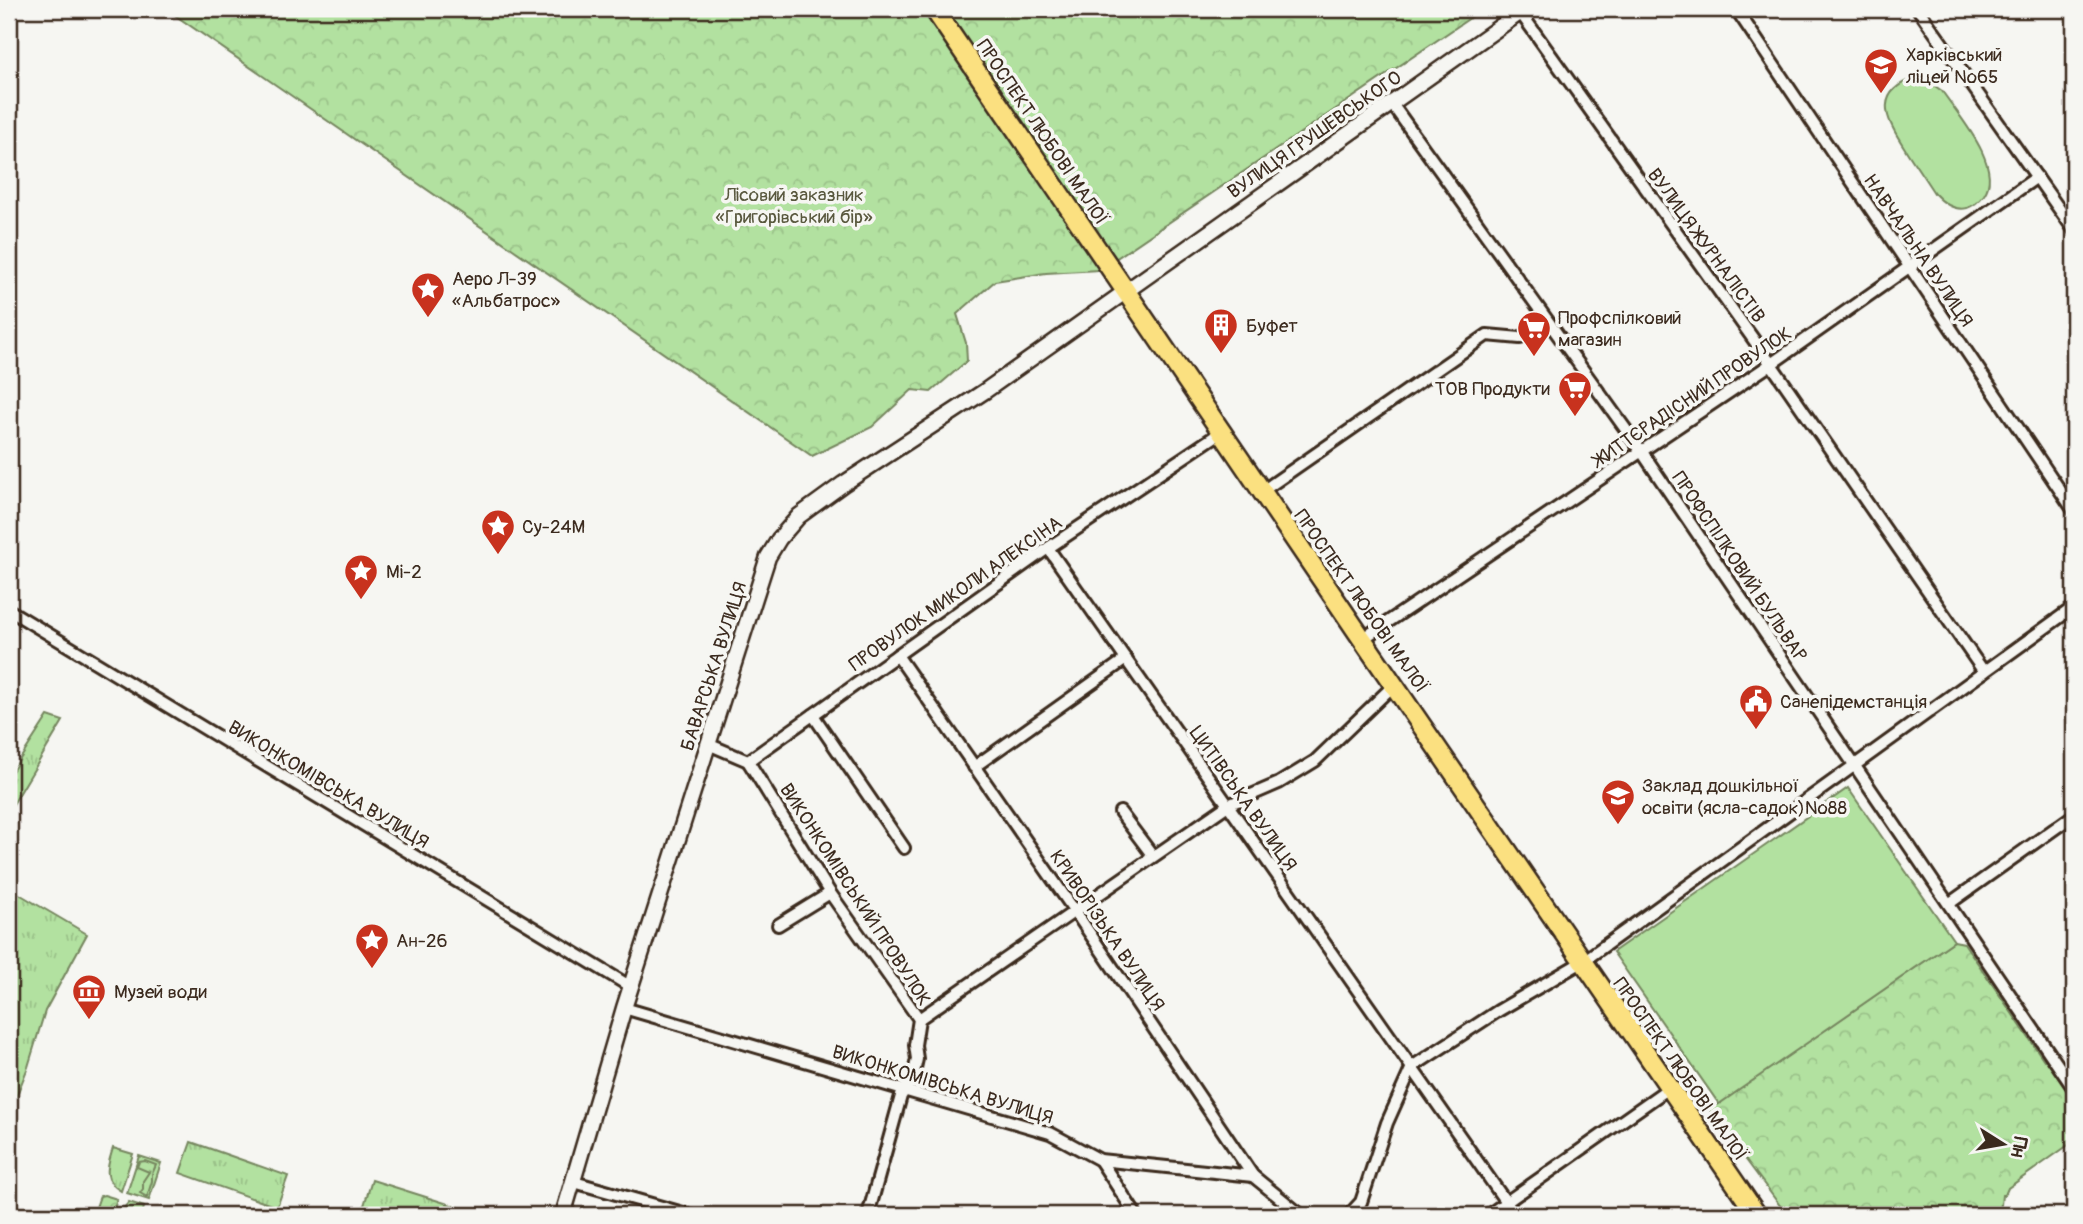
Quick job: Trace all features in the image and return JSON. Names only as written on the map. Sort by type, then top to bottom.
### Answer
[{"type":"main road","name":"ПРОСПЕКТ ЛЮБОВІ МАЛОЇ","points":[[934,9],[1220,433],[1364,638],[1581,962],[1757,1215]]},
{"type":"street","name":"НАВЧАЛЬНА ВУЛИЦЯ","points":[[1736,9],[2074,511]]},
{"type":"street","points":[[1918,9],[2074,230]]},
{"type":"street","name":"ВУЛИЦЯ ГРУШЕВСЬКОГО","points":[[1125,290],[1522,10]]},
{"type":"street","name":"ВУЛИЦЯ ЖУРНАЛІСТІВ","points":[[1522,10],[1983,672]]},
{"type":"street","name":"ПРОФСПІЛКОВИЙ БУЛЬВАР","points":[[1392,104],[1642,452],[2074,1089]]},
{"type":"street","name":"ЖИТТЄРАДІСНИЙ ПРОВУЛОК","points":[[1364,638],[1771,364],[2037,177]]},
{"type":"street","name":"БАВАРСЬКА ВУЛИЦЯ","points":[[563,1215],[624,1008],[768,557],[799,516],[985,391],[1125,290]]},
{"type":"street","points":[[1261,492],[1487,335],[1521,338],[1547,321]]},
{"type":"street","name":"ПРОВУЛОК МИКОЛИ АЛЕКСІНА","points":[[748,761],[1048,548],[1220,433]]},
{"type":"street","name":"ЦИТІВСЬКА ВУЛИЦЯ","points":[[1048,548],[1515,1215]]},
{"type":"street","points":[[1349,1215],[1361,1202],[1387,1124],[1412,1067],[1498,1011],[1581,962],[2074,607]]},
{"type":"street","name":"ВИКОНКОМІВСЬКА ВУЛИЦЯ","points":[[9,610],[631,987]]},
{"type":"street","name":"КРИВОРІЗЬКА ВУЛИЦЯ","points":[[897,655],[1074,910],[1253,1176],[1301,1215]]},
{"type":"street","points":[[974,767],[1126,659]]},
{"type":"street","points":[[919,1019],[1228,805],[1279,783],[1315,761],[1394,685]]},
{"type":"street","points":[[813,715],[904,848]]},
{"type":"street","points":[[708,744],[748,761]]},
{"type":"street","name":"ВИКОНКОМІВСЬКИЙ ПРОВУЛОК","points":[[748,761],[830,893],[919,1019],[915,1045],[917,1059],[913,1077],[905,1090],[868,1215]]},
{"type":"street","points":[[1120,812],[1153,856]]},
{"type":"street","points":[[1950,904],[2074,815]]},
{"type":"street","points":[[778,925],[830,893]]},
{"type":"street","name":"ВИКОНКОМІВСЬКА ВУЛИЦЯ","points":[[624,1008],[1050,1133],[1100,1160],[1253,1176]]},
{"type":"street","points":[[1488,1215],[1669,1088]]},
{"type":"street","points":[[1100,1160],[1136,1215]]},
{"type":"street","points":[[574,1182],[690,1215]]},
{"type":"green space","name":"Лісовий заказник «Григорівський бір»","points":[[166,9],[1483,9],[1099,270],[1046,273],[995,281],[957,314],[966,343],[967,361],[931,392],[912,390],[872,427],[812,456]]},
{"type":"green space","points":[[1909,80],[1932,84],[1942,91],[1968,127],[1984,156],[1989,183],[1984,195],[1970,207],[1953,207],[1934,193],[1890,122],[1887,103],[1890,95]]},
{"type":"green space","points":[[48,716],[63,721],[9,811],[9,776]]},
{"type":"green space","points":[[1848,788],[1954,941],[1719,1104],[1613,952]]},
{"type":"green space","points":[[9,888],[87,934],[45,1011],[28,1067],[9,1115]]},
{"type":"green space","points":[[1954,941],[1964,943],[2044,1060],[2048,1059],[2074,1097],[2074,1141],[2008,1188],[2005,1195],[2002,1195],[2000,1215],[1787,1215],[1709,1110]]},
{"type":"green space","points":[[191,1142],[288,1176],[277,1207],[180,1173]]},
{"type":"green space","points":[[113,1148],[133,1154],[121,1191],[108,1177]]},
{"type":"green space","points":[[139,1156],[161,1163],[149,1200],[127,1193]]},
{"type":"green space","points":[[139,1162],[156,1165],[147,1197],[140,1193],[149,1172],[137,1167]]},
{"type":"green space","points":[[372,1180],[483,1215],[361,1215]]},
{"type":"green space","points":[[100,1196],[117,1199],[114,1209],[99,1215],[95,1210]]},
{"type":"green space","points":[[129,1202],[144,1207],[142,1215],[127,1215],[123,1209]]},
{"type":"place","name":"Харківський ліцей №65","points":[[1881,95]]},
{"type":"place","name":"Аеро Л-39 «Альбатрос»","points":[[428,319]]},
{"type":"place","name":"Буфет","points":[[1221,355]]},
{"type":"place","name":"Профспілковий магазин","points":[[1534,358]]},
{"type":"place","name":"ТОВ Продукти","points":[[1575,418]]},
{"type":"place","name":"Су-24М","points":[[498,556]]},
{"type":"place","name":"Мі-2","points":[[361,601]]},
{"type":"place","name":"Санепідемстанція","points":[[1756,731]]},
{"type":"place","name":"Заклад дошкільної освіти (ясла-садок)№88","points":[[1618,826]]},
{"type":"place","name":"Ан-26","points":[[372,970]]},
{"type":"place","name":"Музей води","points":[[89,1021]]}]
